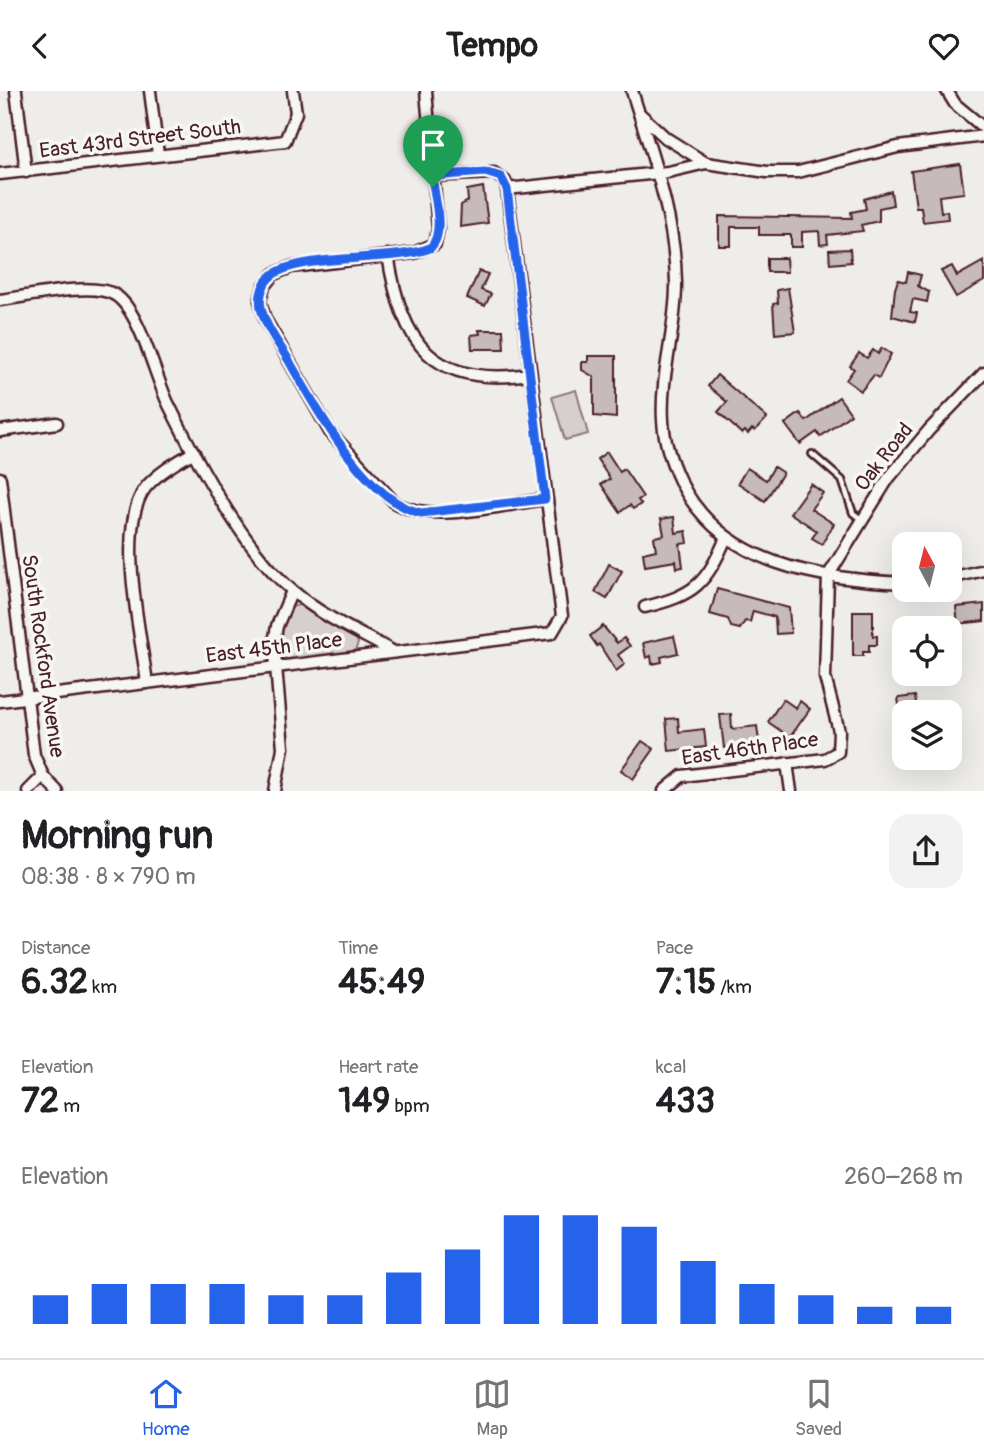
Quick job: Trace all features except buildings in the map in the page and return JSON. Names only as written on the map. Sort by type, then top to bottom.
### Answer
[{"type":"street","points":[[16,91],[26,172]]},
{"type":"street","points":[[150,91],[158,155]]},
{"type":"street","name":"East 43rd Street South","points":[[0,174],[285,141],[296,113],[293,91]]},
{"type":"street","points":[[426,91],[432,176],[438,229],[435,244],[424,251],[291,267],[268,279],[261,293],[261,310],[330,432],[385,495],[408,510],[436,513],[545,499],[505,181],[494,173],[432,176]]},
{"type":"street","points":[[632,91],[671,227],[676,285],[663,403],[666,438],[685,491],[697,508],[726,538],[775,563],[828,576],[892,582]]},
{"type":"street","points":[[947,91],[955,104],[984,128]]},
{"type":"street","points":[[639,113],[666,138],[706,163]]},
{"type":"street","points":[[507,189],[657,173],[706,163],[767,172],[798,172],[898,147],[984,135]]},
{"type":"street","points":[[388,255],[398,304],[407,325],[428,354],[454,371],[495,378],[530,374]]},
{"type":"street","points":[[0,300],[84,290],[106,291],[128,306],[167,402],[194,452],[251,543],[292,591],[317,609],[394,652]]},
{"type":"street","name":"Oak Road","points":[[828,576],[861,520],[913,447],[984,373]]},
{"type":"street","points":[[0,432],[57,423]]},
{"type":"street","points":[[147,683],[132,557],[131,526],[145,489],[167,468],[194,452]]},
{"type":"street","name":"South Rockford Avenue","points":[[0,478],[34,755],[43,776],[57,791]]},
{"type":"street","name":"East 45th Place","points":[[0,701],[552,633],[562,617],[545,499]]},
{"type":"street","points":[[645,607],[678,598],[698,587],[709,575],[726,538]]},
{"type":"street","points":[[962,575],[984,570]]},
{"type":"street","points":[[0,574],[12,572]]},
{"type":"street","name":"East 46th Place","points":[[666,788],[682,776],[825,759],[838,752],[839,731],[825,677],[828,576]]},
{"type":"street","points":[[275,791],[283,748],[275,667],[276,626],[292,591]]},
{"type":"street","points":[[787,763],[791,791]]},
{"type":"street","points":[[28,791],[43,776]]},
{"type":"lane","points":[[812,453],[842,480],[853,513],[861,520]]},
{"type":"shaded area","points":[[576,390],[588,434],[565,440],[552,397]]},
{"type":"shaded area","points":[[299,605],[355,636],[358,643],[355,651],[290,660],[283,658],[279,651],[282,623],[291,607]]},
{"type":"route","points":[[485,172],[494,173],[505,181],[545,499],[436,513],[408,510],[395,503],[348,455],[330,432],[261,310],[261,293],[268,279],[291,267],[414,253],[430,248],[435,244],[438,229],[433,187],[432,176],[485,172]]}]
